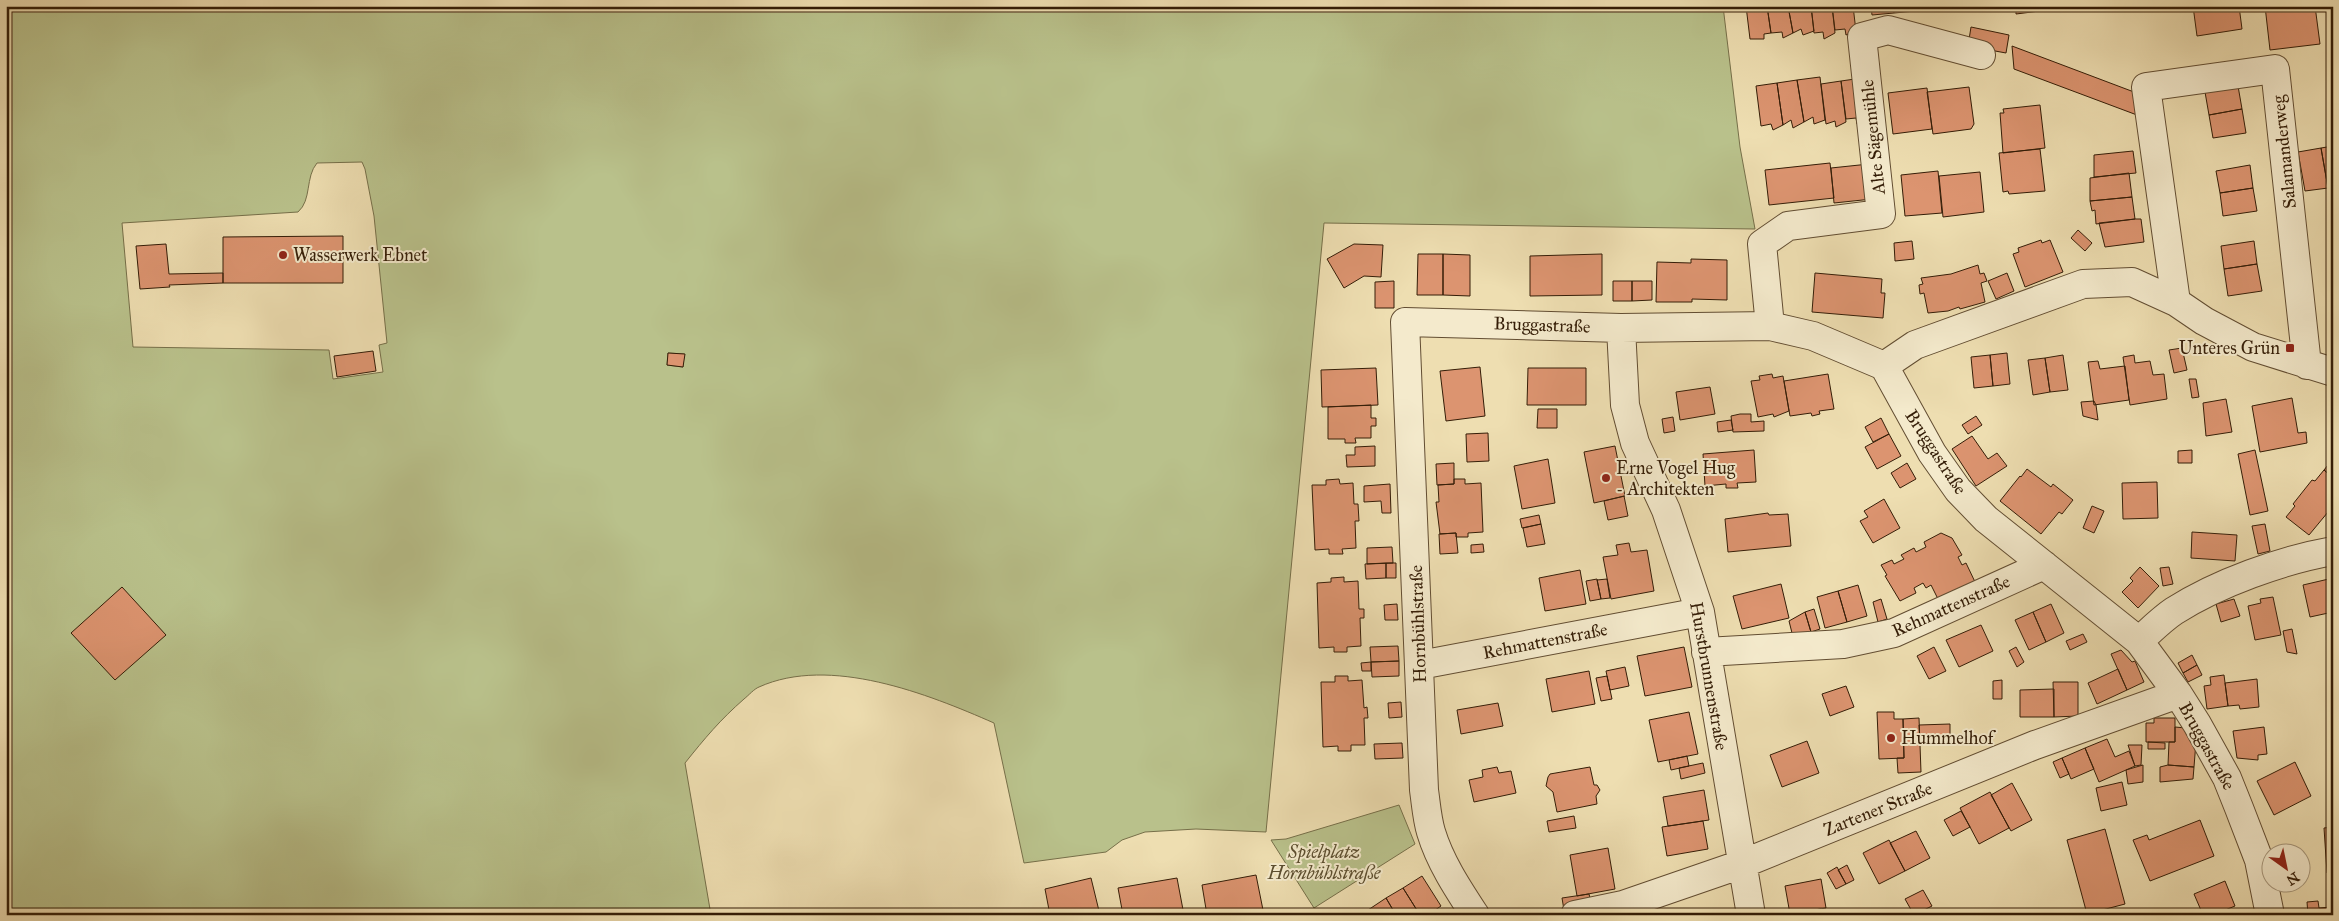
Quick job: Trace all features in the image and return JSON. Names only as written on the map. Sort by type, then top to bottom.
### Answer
[{"type":"street","name":"Alte Sägemühle","points":[[1770,326],[1762,244],[1788,226],[1881,214],[1862,37],[1888,30],[1980,55]]},
{"type":"street","name":"Salamanderweg","points":[[2176,302],[2146,87],[2275,68],[2320,368]]},
{"type":"street","points":[[1884,366],[1915,345],[2083,284],[2132,282],[2176,302],[2204,321],[2253,347],[2320,368]]},
{"type":"street","name":"Bruggastraße","points":[[1405,322],[1620,328],[1770,326],[1813,336],[1884,366],[1932,453],[1958,490],[1986,519],[2139,641],[2178,694],[2202,731],[2227,778],[2259,860],[2270,915]]},
{"type":"street","name":"Hornbühlstraße","points":[[1405,322],[1424,790],[1431,832],[1454,882],[1475,915]]},
{"type":"street","name":"Hurstbrunnenstraße","points":[[1620,328],[1625,405],[1635,443],[1666,510],[1700,612],[1751,915]]},
{"type":"street","points":[[2139,641],[2174,611],[2215,590],[2286,562],[2333,550]]},
{"type":"street","name":"Rehmattenstraße","points":[[1706,652],[1843,644],[1894,633],[2044,565]]},
{"type":"street","name":"Rehmattenstraße","points":[[1420,664],[1700,612]]},
{"type":"street","name":"Zartener Straße","points":[[1575,915],[1623,905],[1742,864],[2035,746],[2178,694]]},
{"type":"green space","points":[[6,6],[1723,6],[1740,147],[1755,229],[1324,223],[1266,832],[1196,829],[1145,832],[1122,840],[1106,852],[1024,863],[994,723],[909,690],[847,677],[816,675],[787,678],[755,689],[720,722],[685,763],[711,915],[6,915]],"holes":[[[362,162],[374,216],[387,343],[379,345],[383,372],[333,379],[329,350],[133,347],[122,223],[298,212],[305,201],[311,175],[317,163]],[[668,353],[684,354],[683,367],[667,365]]]},
{"type":"green space","name":"Spielplatz Hornbühlstraße","points":[[1399,805],[1415,844],[1314,908],[1271,840],[1286,839]]},
{"type":"building","points":[[1746,6],[1767,6],[1771,33],[1764,34],[1764,39],[1750,39]]},
{"type":"building","points":[[1767,6],[1788,6],[1793,33],[1783,38],[1782,32],[1771,33]]},
{"type":"building","points":[[1788,6],[1811,6],[1814,31],[1803,35],[1801,29],[1793,33]]},
{"type":"building","points":[[1811,6],[1832,6],[1835,33],[1824,39],[1823,32],[1814,33]]},
{"type":"building","points":[[1832,6],[1853,6],[1856,31],[1846,35],[1845,29],[1835,30]]},
{"type":"building","points":[[1871,6],[1893,6],[1894,13],[1872,15]]},
{"type":"building","points":[[1893,6],[1915,6],[1915,11],[1894,13]]},
{"type":"building","points":[[1915,6],[1934,6],[1934,10],[1915,11]]},
{"type":"building","points":[[1934,6],[1984,6],[1984,9],[1934,10]]},
{"type":"building","points":[[2016,6],[2071,6],[2071,7],[2016,14]]},
{"type":"building","points":[[2193,6],[2239,6],[2242,29],[2197,36]]},
{"type":"building","points":[[2265,6],[2315,6],[2320,44],[2270,50]]},
{"type":"building","points":[[1971,27],[2009,35],[2006,53],[1968,46]]},
{"type":"building","points":[[2012,46],[2134,92],[2137,115],[2014,69]]},
{"type":"building","points":[[1820,77],[1825,120],[1814,124],[1813,117],[1804,122],[1797,80]]},
{"type":"building","points":[[1862,78],[1867,119],[1857,124],[1856,118],[1846,119],[1841,81]]},
{"type":"building","points":[[1797,80],[1804,122],[1793,128],[1791,120],[1783,125],[1777,83]]},
{"type":"building","points":[[1841,81],[1846,122],[1836,127],[1835,121],[1826,124],[1821,84]]},
{"type":"building","points":[[1777,83],[1783,125],[1773,130],[1771,124],[1761,126],[1756,86]]},
{"type":"building","points":[[2238,86],[2242,109],[2209,115],[2205,92]]},
{"type":"building","points":[[1969,87],[1974,124],[1971,129],[1933,134],[1927,92]]},
{"type":"building","points":[[1927,88],[1932,129],[1893,134],[1888,93]]},
{"type":"building","points":[[2040,105],[2045,148],[2003,153],[2000,113],[2004,113],[2003,109]]},
{"type":"building","points":[[2242,109],[2246,133],[2213,138],[2209,115]]},
{"type":"building","points":[[2333,146],[2333,187],[2328,188],[2321,148]]},
{"type":"building","points":[[2321,148],[2328,188],[2305,191],[2298,152]]},
{"type":"building","points":[[2040,149],[2045,191],[2009,194],[2008,191],[2003,192],[1999,153]]},
{"type":"building","points":[[2133,151],[2136,173],[2094,177],[2094,155]]},
{"type":"building","points":[[1830,163],[1834,198],[1769,205],[1765,170]]},
{"type":"building","points":[[1869,164],[1872,199],[1834,203],[1831,168]]},
{"type":"building","points":[[2250,165],[2253,188],[2220,193],[2216,171]]},
{"type":"building","points":[[1938,171],[1942,213],[1905,216],[1901,175]]},
{"type":"building","points":[[1980,172],[1984,212],[1943,217],[1939,176]]},
{"type":"building","points":[[2129,173],[2132,197],[2090,201],[2090,178]]},
{"type":"building","points":[[2253,188],[2257,211],[2223,216],[2220,193]]},
{"type":"building","points":[[2132,197],[2135,219],[2096,224],[2095,210],[2092,211],[2090,201]]},
{"type":"building","points":[[2141,219],[2144,242],[2105,247],[2099,223]]},
{"type":"building","points":[[2078,230],[2092,243],[2085,251],[2071,238]]},
{"type":"building","name":"Wasserwerk Ebnet","points":[[343,236],[343,283],[223,283],[223,237]]},
{"type":"building","points":[[2041,240],[2042,243],[2050,240],[2063,272],[2025,287],[2013,254],[2019,252],[2018,248]]},
{"type":"building","points":[[1912,241],[1914,259],[1895,261],[1894,243]]},
{"type":"building","points":[[2254,241],[2257,264],[2224,269],[2221,246]]},
{"type":"building","points":[[166,244],[169,274],[223,273],[223,283],[169,285],[170,287],[140,289],[136,246]]},
{"type":"building","points":[[1354,244],[1383,245],[1381,277],[1364,276],[1344,288],[1327,259]]},
{"type":"building","points":[[1418,254],[1443,254],[1443,295],[1417,295]]},
{"type":"building","points":[[1443,254],[1470,255],[1470,296],[1443,295]]},
{"type":"building","points":[[1602,254],[1602,295],[1530,296],[1530,256]]},
{"type":"building","points":[[1691,259],[1727,260],[1727,300],[1692,299],[1692,302],[1656,302],[1657,262],[1691,263]]},
{"type":"building","points":[[2257,264],[2262,291],[2228,296],[2224,269]]},
{"type":"building","points":[[1978,265],[1980,274],[1984,273],[1987,281],[1981,283],[1985,302],[1960,309],[1959,307],[1948,311],[1928,313],[1924,293],[1920,294],[1919,285],[1923,284],[1921,278],[1951,274]]},
{"type":"building","points":[[1815,273],[1882,279],[1881,293],[1885,293],[1883,318],[1812,312]]},
{"type":"building","points":[[2007,273],[2014,291],[1996,299],[1988,281]]},
{"type":"building","points":[[1394,281],[1394,308],[1375,308],[1375,282]]},
{"type":"building","points":[[1613,281],[1632,281],[1632,301],[1613,301]]},
{"type":"building","points":[[1632,281],[1652,281],[1652,300],[1632,301]]},
{"type":"building","points":[[2182,348],[2187,370],[2174,373],[2169,350]]},
{"type":"building","points":[[373,351],[376,371],[337,377],[334,356]]},
{"type":"building","points":[[668,353],[685,354],[683,367],[667,365]]},
{"type":"building","points":[[2007,353],[2010,384],[1993,386],[1990,355]]},
{"type":"building","points":[[1990,355],[1993,386],[1974,388],[1971,357]]},
{"type":"building","points":[[2063,355],[2068,390],[2050,392],[2045,358]]},
{"type":"building","points":[[2134,355],[2135,363],[2150,361],[2153,375],[2164,374],[2167,399],[2130,405],[2123,357]]},
{"type":"building","points":[[2045,358],[2050,392],[2033,395],[2028,360]]},
{"type":"building","points":[[2098,361],[2100,369],[2125,366],[2129,400],[2094,405],[2088,362]]},
{"type":"building","points":[[1480,367],[1485,416],[1446,421],[1440,371]]},
{"type":"building","points":[[1376,368],[1378,405],[1322,407],[1321,370]]},
{"type":"building","points":[[1528,368],[1586,368],[1586,405],[1527,405]]},
{"type":"building","points":[[1772,374],[1773,378],[1783,376],[1789,411],[1774,417],[1773,414],[1758,417],[1751,381],[1760,380],[1759,376]]},
{"type":"building","points":[[1828,374],[1834,409],[1819,411],[1820,414],[1812,416],[1811,413],[1790,416],[1784,381]]},
{"type":"building","points":[[2189,379],[2196,379],[2199,397],[2192,398]]},
{"type":"building","points":[[1710,387],[1715,414],[1680,420],[1676,392]]},
{"type":"building","points":[[2292,398],[2298,433],[2306,432],[2307,443],[2260,452],[2252,406]]},
{"type":"building","points":[[2226,399],[2232,432],[2206,436],[2203,403]]},
{"type":"building","points":[[2094,401],[2098,420],[2083,416],[2081,402]]},
{"type":"building","points":[[1371,405],[1371,418],[1376,418],[1376,426],[1371,426],[1371,438],[1355,438],[1356,443],[1345,443],[1345,439],[1328,439],[1328,407]]},
{"type":"building","points":[[1538,409],[1557,409],[1557,428],[1537,428]]},
{"type":"building","points":[[1751,414],[1751,422],[1764,421],[1764,431],[1733,432],[1731,416]]},
{"type":"building","points":[[1976,416],[1982,425],[1968,434],[1962,425]]},
{"type":"building","points":[[1673,417],[1675,431],[1664,433],[1662,419]]},
{"type":"building","points":[[1881,418],[1889,434],[1873,442],[1865,427]]},
{"type":"building","points":[[1731,420],[1733,430],[1718,432],[1717,422]]},
{"type":"building","points":[[1488,433],[1489,461],[1467,462],[1466,434]]},
{"type":"building","points":[[1889,434],[1901,456],[1877,469],[1865,447]]},
{"type":"building","points":[[1972,436],[1988,459],[1997,453],[2007,466],[1976,486],[1952,449]]},
{"type":"building","points":[[1375,446],[1375,466],[1347,467],[1346,455],[1355,455],[1355,447]]},
{"type":"building","points":[[1615,446],[1625,496],[1594,503],[1584,452]]},
{"type":"building","points":[[1754,450],[1756,482],[1737,483],[1738,488],[1726,488],[1726,484],[1705,486],[1703,454]]},
{"type":"building","points":[[2192,450],[2192,463],[2178,463],[2178,451]]},
{"type":"building","points":[[2255,450],[2268,511],[2250,515],[2238,454]]},
{"type":"building","points":[[2333,454],[2333,478],[2324,470],[2332,460],[2330,458]]},
{"type":"building","points":[[1548,459],[1555,503],[1522,509],[1514,466]]},
{"type":"building","points":[[1454,463],[1454,484],[1437,485],[1436,464]]},
{"type":"building","points":[[1907,463],[1916,479],[1900,488],[1891,473]]},
{"type":"building","points":[[2027,469],[2051,487],[2053,484],[2073,500],[2062,514],[2059,512],[2041,534],[2000,501]]},
{"type":"building","points":[[2324,470],[2333,478],[2333,506],[2309,535],[2286,517],[2295,506],[2293,504],[2312,480],[2315,481]]},
{"type":"building","points":[[1339,479],[1340,484],[1353,483],[1354,504],[1358,504],[1359,521],[1355,521],[1356,548],[1342,549],[1343,554],[1329,554],[1329,549],[1315,550],[1312,485],[1326,485],[1326,480]]},
{"type":"building","points":[[1454,479],[1465,479],[1465,484],[1481,483],[1483,532],[1468,533],[1468,537],[1456,537],[1456,533],[1440,534],[1436,502],[1439,502],[1438,485],[1454,484]]},
{"type":"building","points":[[2157,482],[2158,518],[2123,519],[2122,483]]},
{"type":"building","points":[[1390,484],[1391,513],[1382,513],[1381,501],[1364,502],[1364,486]]},
{"type":"building","points":[[1624,496],[1628,516],[1608,520],[1604,501]]},
{"type":"building","points":[[1884,499],[1900,528],[1873,543],[1860,521],[1868,517],[1864,511]]},
{"type":"building","points":[[2092,506],[2104,511],[2094,533],[2083,528]]},
{"type":"building","points":[[1768,513],[1769,515],[1788,514],[1791,546],[1728,552],[1725,519]]},
{"type":"building","points":[[1539,515],[1541,524],[1522,528],[1520,519]]},
{"type":"building","points":[[1541,524],[1545,544],[1527,547],[1523,528]]},
{"type":"building","points":[[2265,524],[2270,551],[2258,554],[2252,526]]},
{"type":"building","points":[[2192,532],[2237,535],[2235,561],[2191,558]]},
{"type":"building","points":[[1456,533],[1458,553],[1440,554],[1439,534]]},
{"type":"building","points":[[1941,533],[1952,538],[1962,555],[1958,557],[1962,565],[1966,563],[1976,584],[1940,603],[1931,585],[1926,588],[1923,583],[1914,588],[1916,593],[1900,601],[1885,576],[1887,575],[1881,565],[1892,560],[1894,564],[1904,559],[1901,555],[1914,548],[1916,552],[1926,547],[1924,542]]},
{"type":"building","points":[[1629,543],[1631,552],[1647,550],[1654,591],[1611,599],[1603,557],[1618,555],[1616,545]]},
{"type":"building","points":[[1483,544],[1484,552],[1471,553],[1471,545]]},
{"type":"building","points":[[1392,547],[1393,563],[1367,564],[1367,548]]},
{"type":"building","points":[[1386,563],[1396,563],[1396,578],[1386,578]]},
{"type":"building","points":[[1386,563],[1386,578],[1366,579],[1365,564]]},
{"type":"building","points":[[2140,567],[2159,586],[2138,608],[2122,592],[2133,581],[2130,578]]},
{"type":"building","points":[[2169,567],[2173,584],[2163,586],[2160,568]]},
{"type":"building","points":[[1580,570],[1586,604],[1545,611],[1539,578]]},
{"type":"building","points":[[1344,577],[1344,582],[1358,581],[1359,609],[1364,609],[1364,618],[1360,618],[1361,646],[1347,647],[1347,652],[1334,652],[1334,647],[1319,648],[1317,583],[1331,582],[1331,578]]},
{"type":"building","points":[[2333,578],[2333,612],[2310,617],[2303,585]]},
{"type":"building","points":[[1597,579],[1601,599],[1590,601],[1586,581]]},
{"type":"building","points":[[1607,579],[1610,598],[1601,599],[1597,580]]},
{"type":"building","points":[[1781,584],[1789,618],[1742,629],[1733,596]]},
{"type":"building","points":[[1858,585],[1867,616],[1847,622],[1838,591]]},
{"type":"building","points":[[122,587],[166,635],[115,680],[71,633]]},
{"type":"building","points":[[1838,591],[1847,622],[1825,628],[1817,597]]},
{"type":"building","points":[[2273,597],[2281,635],[2255,640],[2248,606],[2261,603],[2260,599]]},
{"type":"building","points":[[1881,599],[1887,619],[1878,622],[1873,602]]},
{"type":"building","points":[[2234,599],[2240,616],[2221,622],[2216,604]]},
{"type":"building","points":[[1397,604],[1398,620],[1385,620],[1384,605]]},
{"type":"building","points":[[2051,604],[2064,633],[2046,642],[2033,612]]},
{"type":"building","points":[[1814,609],[1820,629],[1811,632],[1805,612]]},
{"type":"building","points":[[1805,612],[1811,632],[1793,637],[1789,621]]},
{"type":"building","points":[[2033,612],[2046,642],[2029,650],[2015,620]]},
{"type":"building","points":[[1981,625],[1993,651],[1959,667],[1946,640]]},
{"type":"building","points":[[2292,629],[2297,654],[2287,652],[2283,631]]},
{"type":"building","points":[[2083,634],[2087,642],[2070,650],[2066,641]]},
{"type":"building","points":[[1398,646],[1399,661],[1371,662],[1370,647]]},
{"type":"building","points":[[1684,647],[1692,687],[1645,696],[1637,656]]},
{"type":"building","points":[[1934,647],[1946,671],[1929,679],[1917,656]]},
{"type":"building","points":[[2016,647],[2024,662],[2017,667],[2009,651]]},
{"type":"building","points":[[2121,650],[2132,662],[2135,661],[2144,682],[2127,690],[2111,654]]},
{"type":"building","points":[[2192,655],[2197,665],[2183,673],[2178,663]]},
{"type":"building","points":[[1399,661],[1399,676],[1372,677],[1371,662]]},
{"type":"building","points":[[1371,662],[1371,671],[1362,671],[1361,663]]},
{"type":"building","points":[[2197,665],[2202,675],[2188,682],[2183,673]]},
{"type":"building","points":[[1625,667],[1629,686],[1610,690],[1606,671]]},
{"type":"building","points":[[2118,669],[2127,690],[2097,704],[2088,683]]},
{"type":"building","points":[[1589,671],[1595,704],[1552,712],[1546,679]]},
{"type":"building","points":[[2224,675],[2228,706],[2207,709],[2204,686],[2211,685],[2210,677]]},
{"type":"building","points":[[1335,676],[1348,676],[1348,681],[1362,680],[1364,708],[1367,707],[1368,718],[1364,718],[1365,745],[1351,745],[1351,751],[1338,751],[1338,746],[1323,747],[1321,682],[1335,682]]},
{"type":"building","points":[[1607,676],[1612,699],[1601,701],[1596,678]]},
{"type":"building","points":[[2257,679],[2259,707],[2240,709],[2239,705],[2228,706],[2225,683]]},
{"type":"building","points":[[2002,680],[2002,699],[1993,699],[1993,681]]},
{"type":"building","points":[[2053,682],[2078,682],[2078,716],[2054,717]]},
{"type":"building","points":[[1846,686],[1854,707],[1830,716],[1822,694]]},
{"type":"building","points":[[2054,689],[2054,717],[2020,717],[2020,690]]},
{"type":"building","points":[[1401,702],[1402,717],[1389,718],[1388,703]]},
{"type":"building","points":[[1498,703],[1503,726],[1461,734],[1457,710]]},
{"type":"building","points":[[1689,712],[1698,754],[1658,762],[1649,720]]},
{"type":"building","name":"Hummelhof","points":[[1877,712],[1894,712],[1894,719],[1903,719],[1904,758],[1879,759]]},
{"type":"building","points":[[1919,718],[1921,772],[1898,773],[1897,758],[1904,758],[1903,719]]},
{"type":"building","points":[[2154,718],[2175,718],[2175,742],[2146,742],[2146,723],[2154,723]]},
{"type":"building","points":[[1950,724],[1950,742],[1920,743],[1919,725]]},
{"type":"building","points":[[2175,727],[2197,729],[2194,767],[2168,765],[2169,742],[2175,742]]},
{"type":"building","points":[[2264,727],[2267,754],[2258,755],[2258,760],[2237,758],[2233,731]]},
{"type":"building","points":[[2107,739],[2115,757],[2129,751],[2135,766],[2099,782],[2085,748]]},
{"type":"building","points":[[1807,741],[1819,773],[1782,787],[1770,755]]},
{"type":"building","points":[[2148,742],[2165,743],[2165,749],[2148,749]]},
{"type":"building","points":[[1402,743],[1403,758],[1375,759],[1374,744]]},
{"type":"building","points":[[2128,745],[2142,745],[2141,765],[2135,766]]},
{"type":"building","points":[[2085,748],[2094,769],[2071,779],[2062,758]]},
{"type":"building","points":[[1687,756],[1689,766],[1671,770],[1669,760]]},
{"type":"building","points":[[2062,758],[2069,774],[2060,778],[2053,762]]},
{"type":"building","points":[[2295,762],[2311,796],[2274,815],[2257,781]]},
{"type":"building","points":[[1703,763],[1705,773],[1681,779],[1679,768]]},
{"type":"building","points":[[2143,765],[2143,782],[2128,784],[2126,770]]},
{"type":"building","points":[[2168,765],[2194,767],[2193,779],[2160,782],[2160,767]]},
{"type":"building","points":[[1497,767],[1499,773],[1511,771],[1516,793],[1474,802],[1469,780],[1483,777],[1482,770]]},
{"type":"building","points":[[1590,767],[1594,785],[1597,785],[1600,790],[1596,796],[1597,804],[1557,812],[1553,792],[1546,786],[1550,774]]},
{"type":"building","points":[[2122,782],[2127,805],[2101,811],[2096,788]]},
{"type":"building","points":[[2012,783],[2032,820],[2011,831],[1991,795]]},
{"type":"building","points":[[1704,790],[1709,820],[1668,826],[1663,797]]},
{"type":"building","points":[[1990,792],[2009,828],[1979,844],[1960,808]]},
{"type":"building","points":[[1961,811],[1970,827],[1953,836],[1944,820]]},
{"type":"building","points":[[1574,816],[1576,828],[1549,832],[1547,821]]},
{"type":"building","points":[[2200,820],[2214,856],[2150,881],[2133,840],[2147,835],[2149,840]]},
{"type":"building","points":[[1703,821],[1708,849],[1667,856],[1662,827]]},
{"type":"building","points":[[2333,827],[2333,873],[2327,873],[2324,828]]},
{"type":"building","points":[[2105,829],[2125,904],[2087,914],[2067,840]]},
{"type":"building","points":[[1916,831],[1930,858],[1905,871],[1890,843]]},
{"type":"building","points":[[1889,840],[1905,871],[1879,884],[1863,853]]},
{"type":"building","points":[[1608,848],[1615,889],[1577,896],[1570,855]]},
{"type":"building","points":[[1847,865],[1854,880],[1846,884],[1838,870]]},
{"type":"building","points":[[1837,867],[1846,884],[1836,889],[1827,873]]},
{"type":"building","points":[[1256,875],[1264,915],[1207,915],[1202,885]]},
{"type":"building","points":[[1422,876],[1441,906],[1428,915],[1420,915],[1403,888]]},
{"type":"building","points":[[1091,878],[1100,915],[1050,915],[1045,889]]},
{"type":"building","points":[[1177,878],[1184,915],[1123,915],[1118,888]]},
{"type":"building","points":[[1821,879],[1826,908],[1790,914],[1785,886]]},
{"type":"building","points":[[2225,881],[2235,906],[2213,915],[2203,915],[2194,894]]},
{"type":"building","points":[[1403,888],[1420,915],[1396,915],[1386,898]]},
{"type":"building","points":[[1923,890],[1932,906],[1914,915],[1905,899]]},
{"type":"building","points":[[1589,894],[1592,906],[1564,910],[1562,898]]},
{"type":"building","points":[[1386,898],[1396,915],[1371,915],[1368,910]]},
{"type":"building","points":[[2318,901],[2319,908],[2332,907],[2333,901],[2333,915],[2308,915],[2307,902]]},
{"type":"building","points":[[1821,909],[1822,915],[1788,915],[1790,914]]},
{"type":"place","name":"Wasserwerk Ebnet","points":[[283,255]]},
{"type":"place","name":"Unteres Grün","points":[[2290,348]]},
{"type":"place","name":"Erne Vogel Hug - Architekten","points":[[1606,478]]},
{"type":"place","name":"Hummelhof","points":[[1891,738]]}]
